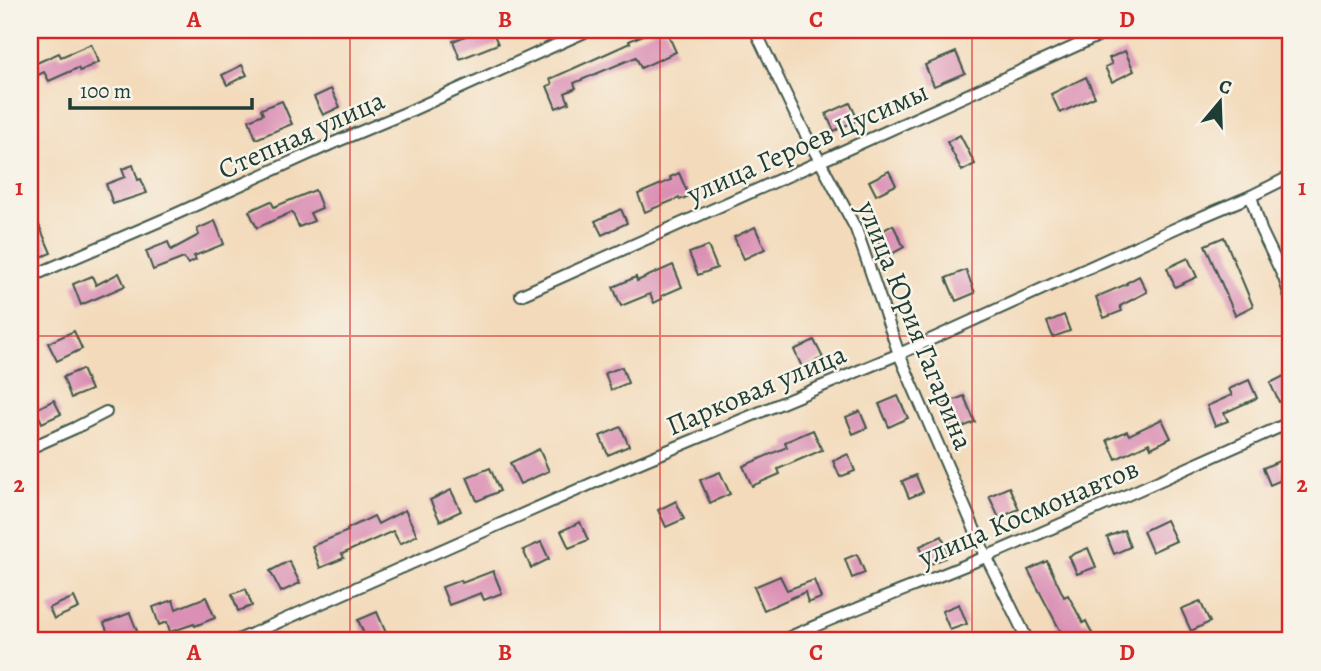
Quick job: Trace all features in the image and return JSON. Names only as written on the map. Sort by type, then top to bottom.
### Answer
[{"type":"street","name":"Степная улица","points":[[30,277],[589,30]]},
{"type":"street","name":"улица Юрия Гагарина","points":[[755,30],[856,229],[899,354],[986,556],[1028,641]]},
{"type":"street","name":"улица Героев Цусимы","points":[[521,295],[1111,30]]},
{"type":"street","name":"Парковая улица","points":[[236,641],[636,464],[899,354],[1291,176]]},
{"type":"street","points":[[1251,196],[1261,230],[1291,299]]},
{"type":"street","points":[[30,448],[106,412]]},
{"type":"street","name":"улица Космонавтов","points":[[781,641],[826,620],[986,556],[1291,422]]},
{"type":"building","points":[[480,30],[492,30],[498,44],[460,59],[453,41]]},
{"type":"building","points":[[655,30],[666,30],[676,52],[641,68],[636,57],[574,83],[576,88],[565,93],[569,103],[556,108],[547,86],[552,84],[550,79]]},
{"type":"building","points":[[91,44],[99,62],[49,81],[44,72],[30,79],[30,66],[59,53],[61,57]]},
{"type":"building","points":[[1125,51],[1134,71],[1112,82],[1105,67],[1112,64],[1109,58]]},
{"type":"building","points":[[956,52],[965,73],[934,86],[925,65]]},
{"type":"building","points":[[242,65],[247,75],[227,85],[222,75]]},
{"type":"building","points":[[1086,77],[1095,97],[1060,113],[1051,94]]},
{"type":"building","points":[[331,89],[340,107],[323,115],[314,97]]},
{"type":"building","points":[[282,101],[292,124],[256,139],[249,120],[263,114],[261,109]]},
{"type":"building","points":[[850,103],[858,120],[834,131],[826,114]]},
{"type":"building","points":[[960,135],[975,164],[962,171],[947,142]]},
{"type":"building","points":[[133,165],[138,180],[141,179],[147,193],[113,204],[106,184],[125,177],[122,169]]},
{"type":"building","points":[[889,171],[896,185],[876,195],[869,181]]},
{"type":"building","points":[[679,173],[689,196],[645,212],[638,194],[671,180],[670,177]]},
{"type":"building","points":[[315,190],[322,208],[310,213],[314,221],[299,227],[292,212],[257,228],[249,211],[271,201],[274,207]]},
{"type":"building","points":[[621,209],[627,223],[602,235],[595,221]]},
{"type":"building","points":[[215,221],[224,244],[194,256],[196,260],[188,264],[184,258],[153,270],[146,251],[168,242],[171,250],[199,235],[197,229]]},
{"type":"building","points":[[38,223],[51,253],[41,257],[35,244],[30,247],[30,226]]},
{"type":"building","points":[[893,225],[904,247],[886,257],[875,235]]},
{"type":"building","points":[[755,227],[765,249],[744,259],[734,237]]},
{"type":"building","points":[[1224,237],[1253,306],[1235,315],[1205,245]]},
{"type":"building","points":[[708,246],[717,268],[698,275],[689,253]]},
{"type":"building","points":[[1188,258],[1197,277],[1175,287],[1167,268]]},
{"type":"building","points":[[673,265],[682,287],[661,296],[662,299],[654,303],[650,294],[621,306],[613,287],[636,277],[637,281]]},
{"type":"building","points":[[966,270],[975,293],[956,301],[946,278]]},
{"type":"building","points":[[119,273],[125,286],[81,305],[73,284],[92,276],[96,285]]},
{"type":"building","points":[[1139,276],[1147,292],[1120,306],[1122,311],[1104,318],[1096,297]]},
{"type":"building","points":[[1064,315],[1070,331],[1053,337],[1047,322]]},
{"type":"building","points":[[74,331],[82,349],[57,361],[48,343]]},
{"type":"building","points":[[814,340],[823,358],[802,367],[794,350]]},
{"type":"building","points":[[622,367],[628,383],[611,390],[605,373]]},
{"type":"building","points":[[82,369],[91,390],[71,398],[63,377]]},
{"type":"building","points":[[1288,374],[1291,380],[1291,396],[1279,402],[1270,383]]},
{"type":"building","points":[[1249,380],[1257,398],[1224,413],[1228,421],[1215,426],[1207,406],[1232,395],[1229,389]]},
{"type":"building","points":[[898,396],[908,418],[889,427],[879,404]]},
{"type":"building","points":[[964,396],[975,422],[953,431],[942,405]]},
{"type":"building","points":[[54,400],[61,414],[42,423],[36,409]]},
{"type":"building","points":[[860,411],[867,428],[853,434],[846,417]]},
{"type":"building","points":[[1162,419],[1171,438],[1151,448],[1149,443],[1116,459],[1107,440],[1127,431],[1129,435]]},
{"type":"building","points":[[621,427],[629,446],[608,455],[600,436]]},
{"type":"building","points":[[813,430],[822,450],[778,469],[780,474],[752,486],[743,466],[787,447],[785,442]]},
{"type":"building","points":[[539,449],[549,471],[520,484],[510,463]]},
{"type":"building","points":[[848,454],[855,471],[840,477],[833,461]]},
{"type":"building","points":[[1279,461],[1286,478],[1270,485],[1263,468]]},
{"type":"building","points":[[490,468],[500,491],[477,501],[467,477]]},
{"type":"building","points":[[720,472],[730,494],[710,503],[700,480]]},
{"type":"building","points":[[916,475],[923,492],[909,498],[902,481]]},
{"type":"building","points":[[1009,487],[1019,509],[999,518],[989,496]]},
{"type":"building","points":[[451,490],[461,511],[440,521],[430,500]]},
{"type":"building","points":[[676,501],[684,519],[666,527],[658,510]]},
{"type":"building","points":[[405,510],[417,535],[400,544],[393,531],[342,554],[344,558],[320,568],[312,546],[348,531],[347,529],[374,516],[378,524]]},
{"type":"building","points":[[1166,520],[1176,541],[1152,552],[1143,531]]},
{"type":"building","points":[[580,522],[588,540],[569,548],[561,531]]},
{"type":"building","points":[[1124,530],[1130,547],[1114,554],[1107,537]]},
{"type":"building","points":[[942,536],[948,551],[943,554],[945,558],[928,565],[920,546]]},
{"type":"building","points":[[541,542],[549,559],[531,568],[523,550]]},
{"type":"building","points":[[1088,548],[1096,567],[1077,574],[1069,556]]},
{"type":"building","points":[[857,554],[865,573],[852,578],[845,559]]},
{"type":"building","points":[[289,561],[300,583],[281,592],[270,571]]},
{"type":"building","points":[[1047,561],[1064,597],[1068,595],[1096,641],[1064,641],[1028,570]]},
{"type":"building","points":[[493,571],[502,593],[484,600],[481,593],[449,605],[442,587],[461,580],[462,583]]},
{"type":"building","points":[[780,576],[787,590],[814,580],[821,598],[808,603],[805,592],[764,610],[754,587]]},
{"type":"building","points":[[246,589],[252,606],[238,611],[232,594]]},
{"type":"building","points":[[74,597],[79,608],[54,619],[49,608]]},
{"type":"building","points":[[206,597],[215,618],[170,632],[167,622],[159,625],[153,607],[173,600],[176,609]]},
{"type":"building","points":[[1200,601],[1210,622],[1191,631],[1181,609]]},
{"type":"building","points":[[959,604],[967,624],[950,630],[942,611]]},
{"type":"building","points":[[377,612],[386,633],[367,641],[358,620]]},
{"type":"building","points":[[130,613],[141,641],[111,641],[104,623]]}]
